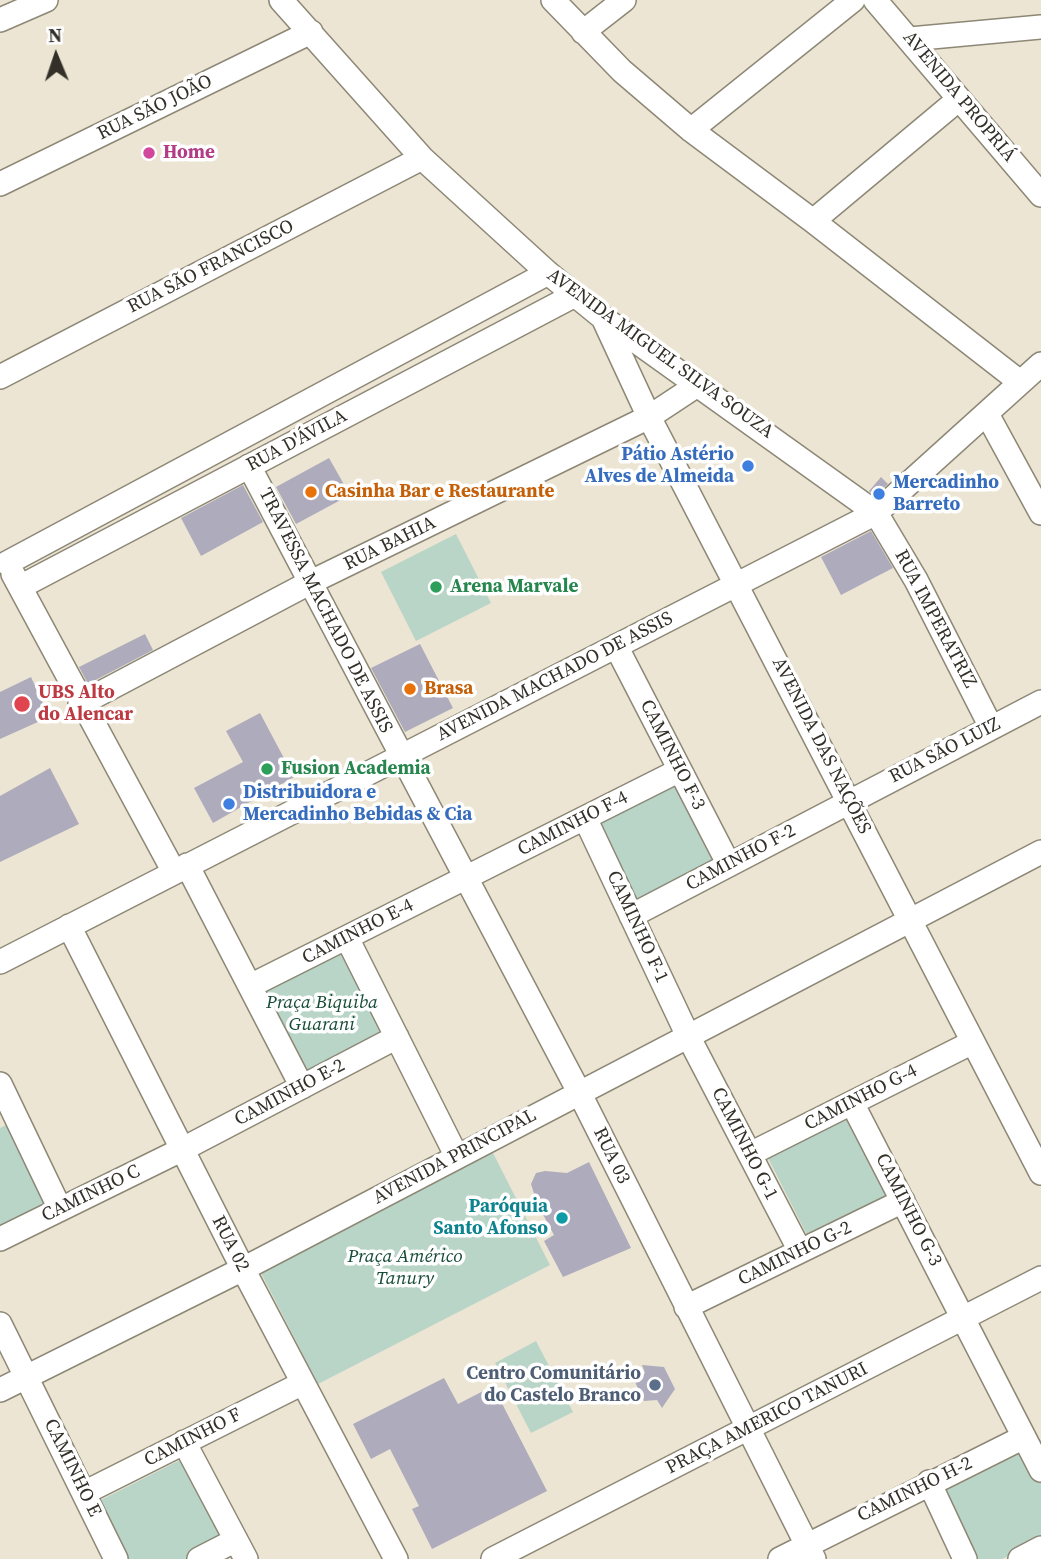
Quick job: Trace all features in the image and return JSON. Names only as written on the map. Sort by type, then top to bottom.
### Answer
[{"type":"street","points":[[0,20],[46,0]]},
{"type":"street","name":"AVENIDA MIGUEL SILVA SOUZA","points":[[281,0],[422,158],[548,273],[602,317],[876,513]]},
{"type":"street","points":[[554,0],[622,72],[691,130],[813,220],[1020,382]]},
{"type":"street","points":[[583,32],[624,0]]},
{"type":"street","points":[[691,130],[853,0]]},
{"type":"street","name":"AVENIDA PROPRIÁ","points":[[875,0],[910,38],[959,99],[1033,174],[1041,194]]},
{"type":"street","points":[[910,38],[1041,27]]},
{"type":"street","name":"RUA SÃO JOÃO","points":[[0,184],[311,32]]},
{"type":"street","points":[[813,220],[959,99]]},
{"type":"street","name":"RUA SÃO FRANCISCO","points":[[0,377],[422,158]]},
{"type":"street","name":"RUA D'ÁVILA","points":[[4,556],[197,463],[548,273]]},
{"type":"street","name":"RUA D'ÁVILA","points":[[20,587],[575,295]]},
{"type":"street","name":"AVENIDA DAS NAÇÕES","points":[[602,317],[649,416],[850,801],[971,1043],[1038,1159]]},
{"type":"street","name":"AVENIDA MACHADO DE ASSIS","points":[[0,962],[876,513],[1041,364]]},
{"type":"street","name":"RUA BAHIA","points":[[80,704],[309,583],[649,416],[699,384]]},
{"type":"street","points":[[987,414],[1041,513]]},
{"type":"street","points":[[197,463],[212,486]]},
{"type":"street","name":"TRAVESSA MACHADO DE ASSIS","points":[[249,466],[400,756]]},
{"type":"street","name":"RUA IMPERATRIZ","points":[[876,513],[916,580],[991,727]]},
{"type":"street","points":[[4,556],[80,704],[250,986],[302,1087]]},
{"type":"street","name":"CAMINHO F-3","points":[[616,646],[729,864]]},
{"type":"street","name":"RUA SÃO LUIZ","points":[[850,801],[1041,702]]},
{"type":"street","name":"RUA 03","points":[[400,756],[579,1092],[810,1552]]},
{"type":"street","name":"CAMINHO F-4","points":[[466,878],[680,770]]},
{"type":"street","name":"CAMINHO F-2","points":[[631,916],[850,801]]},
{"type":"street","name":"CAMINHO F-1","points":[[585,818],[688,1036]]},
{"type":"street","name":"AVENIDA PRINCIPAL","points":[[0,1390],[243,1269],[1041,852]]},
{"type":"street","name":"CAMINHO E-4","points":[[250,986],[466,878]]},
{"type":"street","name":"RUA 02","points":[[69,926],[243,1269],[396,1559]]},
{"type":"street","points":[[347,938],[457,1157]]},
{"type":"street","name":"CAMINHO G-1","points":[[688,1036],[800,1251]]},
{"type":"street","name":"CAMINHO E-2","points":[[183,1149],[397,1037]]},
{"type":"street","name":"CAMINHO G-4","points":[[750,1154],[971,1043]]},
{"type":"street","points":[[0,1084],[7,1118],[60,1209]]},
{"type":"street","name":"CAMINHO G-3","points":[[852,1102],[1041,1470]]},
{"type":"street","name":"CAMINHO C","points":[[0,1239],[183,1149]]},
{"type":"street","name":"CAMINHO G-2","points":[[686,1307],[903,1201]]},
{"type":"street","name":"PRAÇA AMERICO TANURI","points":[[493,1559],[535,1550],[747,1429],[1041,1278]]},
{"type":"street","name":"CAMINHO E","points":[[0,1324],[116,1559]]},
{"type":"street","name":"CAMINHO F","points":[[84,1493],[303,1383]]},
{"type":"street","name":"CAMINHO H-2","points":[[780,1559],[810,1552],[929,1482],[1024,1437]]},
{"type":"street","points":[[184,1442],[241,1550],[199,1559]]},
{"type":"street","points":[[929,1482],[965,1559]]},
{"type":"street","points":[[1020,1559],[1041,1548]]},
{"type":"green space","name":"Arena Marvale","points":[[456,534],[491,603],[416,641],[381,572]]},
{"type":"green space","points":[[682,777],[725,862],[634,907],[592,821]]},
{"type":"green space","name":"Praça Biquiba Guarani","points":[[343,948],[388,1034],[301,1079],[255,994]]},
{"type":"green space","points":[[854,1113],[896,1198],[810,1241],[767,1156]]},
{"type":"green space","points":[[8,1124],[52,1211],[0,1236],[0,1128]]},
{"type":"green space","name":"Praça Américo Tanury","points":[[492,1151],[550,1265],[318,1384],[260,1271]]},
{"type":"green space","points":[[536,1341],[573,1412],[531,1433],[495,1363]]},
{"type":"green space","points":[[1022,1443],[1041,1481],[1041,1540],[1002,1559],[976,1559],[938,1485]]},
{"type":"green space","points":[[182,1459],[224,1542],[190,1559],[124,1559],[95,1503]]},
{"type":"building","name":"Casinha Bar e Restaurante","points":[[329,458],[350,495],[296,524],[276,487]]},
{"type":"building","points":[[881,477],[888,484],[875,495],[869,491]]},
{"type":"building","points":[[243,485],[263,522],[201,556],[181,518]]},
{"type":"building","points":[[871,531],[893,568],[841,595],[821,557]]},
{"type":"building","points":[[145,634],[153,650],[88,684],[79,667]]},
{"type":"building","name":"Brasa","points":[[420,644],[453,708],[405,732],[371,668]]},
{"type":"building","name":"UBS Alto do Alencar","points":[[31,677],[49,717],[0,739],[0,692]]},
{"type":"building","points":[[260,713],[294,777],[213,823],[194,788],[243,762],[226,731]]},
{"type":"building","points":[[50,768],[79,824],[0,862],[0,796]]},
{"type":"building","points":[[589,1162],[631,1248],[563,1277],[544,1241],[554,1235],[537,1203],[531,1184],[536,1173],[567,1173]]},
{"type":"building","name":"Centro Comunitário do Castelo Branco","points":[[642,1365],[664,1367],[675,1389],[662,1408],[657,1400],[644,1401],[635,1382],[645,1373]]},
{"type":"building","points":[[444,1378],[458,1404],[493,1386],[547,1491],[432,1549],[412,1509],[419,1506],[390,1449],[371,1459],[353,1424]]},
{"type":"place","name":"Home","points":[[149,153]]},
{"type":"place","name":"Pátio Astério Alves de Almeida","points":[[748,466]]},
{"type":"place","name":"Casinha Bar e Restaurante","points":[[311,492]]},
{"type":"place","name":"Mercadinho Barreto","points":[[879,494]]},
{"type":"place","name":"Arena Marvale","points":[[436,587]]},
{"type":"place","name":"Brasa","points":[[410,689]]},
{"type":"place","name":"UBS Alto do Alencar","points":[[22,704]]},
{"type":"place","name":"Fusion Academia","points":[[267,769]]},
{"type":"place","name":"Distribuidora e Mercadinho Bebidas & Cia","points":[[229,804]]},
{"type":"place","name":"Paróquia Santo Afonso","points":[[562,1218]]},
{"type":"place","name":"Centro Comunitário do Castelo Branco","points":[[655,1385]]}]
